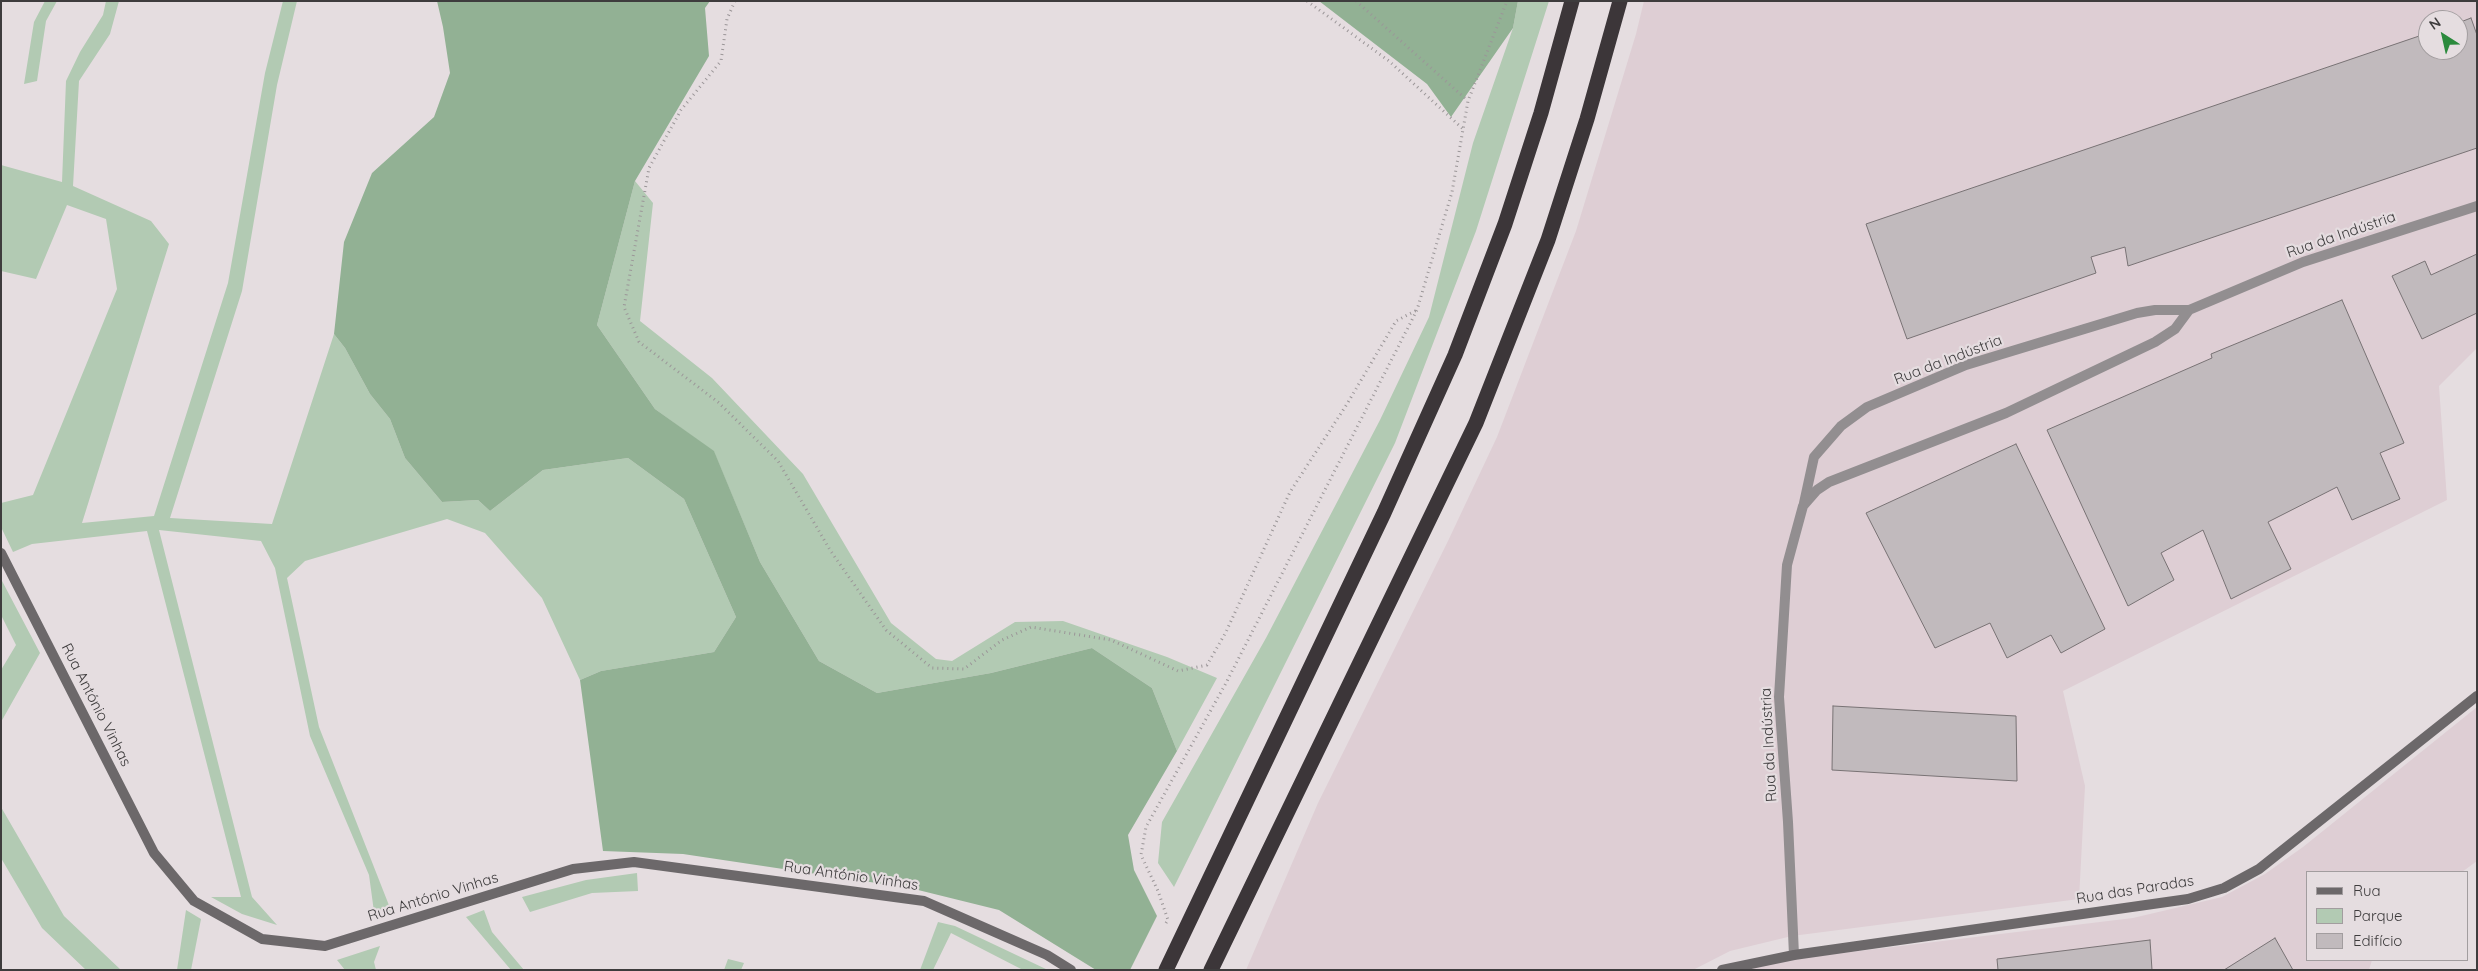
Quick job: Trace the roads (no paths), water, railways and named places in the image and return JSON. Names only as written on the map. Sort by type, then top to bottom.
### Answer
[{"type":"highway","points":[[1166,970],[1384,513],[1455,355],[1505,224],[1541,113],[1572,1]]},
{"type":"highway","points":[[1211,970],[1455,469],[1496,377],[1566,186],[1620,1]]},
{"type":"street","name":"Rua da Indústria","points":[[1794,955],[1788,822],[1779,697],[1788,565],[1814,457],[1841,426],[1867,407],[1966,365],[2136,313],[2155,310],[2189,310],[2304,262],[2477,206]]},
{"type":"street","name":"Rua da Indústria","points":[[1803,506],[1817,490],[1829,482],[2006,413],[2154,342],[2176,329],[2189,310]]},
{"type":"street","name":"Rua António Vinhas","points":[[1,553],[154,853],[194,901],[262,939],[325,946],[573,869],[634,862],[924,901],[1047,955],[1071,970]]},
{"type":"street","name":"Rua das Paradas","points":[[1794,955],[2188,899],[2224,888],[2259,869],[2477,696]]},
{"type":"street","points":[[1722,970],[1794,955]]}]
